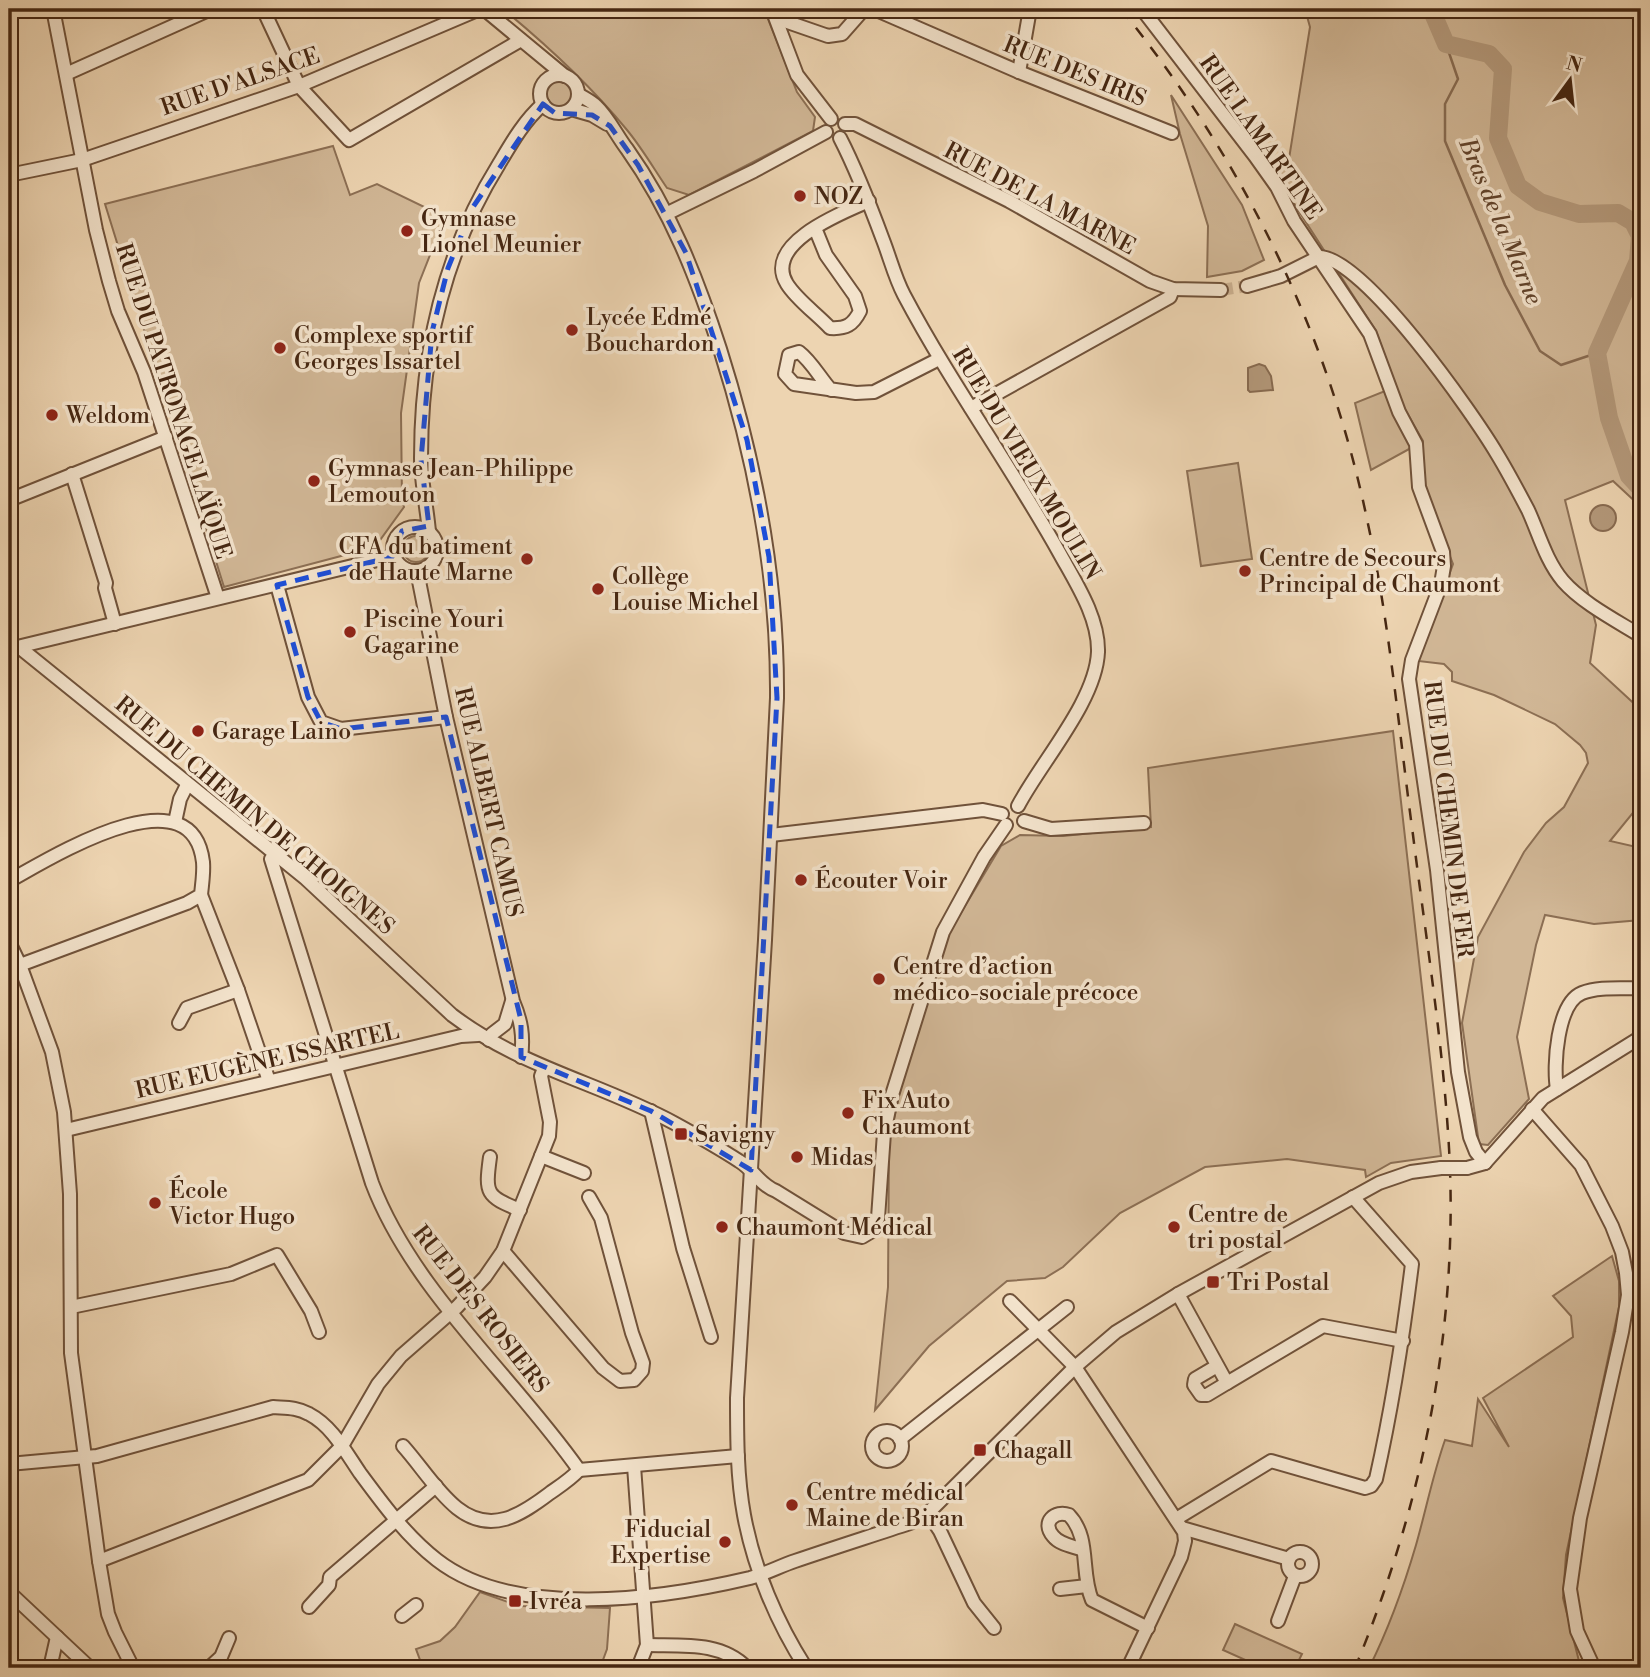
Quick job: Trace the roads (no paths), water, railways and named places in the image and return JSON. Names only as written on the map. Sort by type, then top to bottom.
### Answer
[{"type":"street","name":"RUE DU PATRONAGE LAÏQUE","points":[[53,9],[109,281],[166,437],[218,598]]},
{"type":"street","points":[[66,74],[211,9]]},
{"type":"street","points":[[263,9],[299,86],[349,140],[521,40]]},
{"type":"street","points":[[482,9],[575,83],[578,94],[571,110]]},
{"type":"street","name":"RUE D'ALSACE","points":[[9,175],[82,160],[299,86],[482,9]]},
{"type":"street","name":"RUE DES IRIS","points":[[774,13],[828,36],[842,34],[864,9],[874,9],[1019,72],[1172,133]]},
{"type":"street","points":[[1019,72],[1030,9]]},
{"type":"street","name":"RUE LAMARTINE","points":[[1142,9],[1255,156],[1319,257]]},
{"type":"street","points":[[774,13],[797,75],[831,119]]},
{"type":"street","points":[[539,55],[545,81],[540,92],[543,104],[555,113],[571,110],[592,115],[610,126]]},
{"type":"street","points":[[545,81],[555,76],[565,76]]},
{"type":"street","points":[[578,94],[597,107],[638,165],[668,213],[687,253],[715,333],[747,440],[769,557],[777,666],[771,835],[737,1398],[738,1456],[744,1514],[761,1574],[775,1610],[806,1668]]},
{"type":"street","points":[[429,532],[416,527],[397,536],[394,556],[403,568],[417,571],[429,566],[436,556],[436,544],[429,532],[423,494],[421,460],[426,373],[432,332],[448,268],[463,229],[483,190],[520,130],[543,104]]},
{"type":"street","points":[[839,118],[845,124],[846,131],[840,138],[833,138],[826,132],[831,119],[839,118]]},
{"type":"street","name":"RUE DE LA MARNE","points":[[845,124],[855,124],[1009,201],[1159,285],[1173,289],[1221,290]]},
{"type":"street","points":[[668,213],[826,132]]},
{"type":"street","name":"RUE DU VIEUX MOULIN","points":[[840,138],[869,201],[902,291],[939,359],[1036,510],[1078,586],[1096,631],[1098,649],[1091,688],[1018,806]]},
{"type":"street","points":[[815,228],[826,255],[855,296],[860,311],[854,323],[842,329],[830,328],[788,285],[782,263],[789,246],[815,228],[869,201]]},
{"type":"street","points":[[1247,286],[1281,276],[1319,257],[1331,259],[1369,288],[1417,342],[1497,453],[1562,579],[1597,608],[1641,636]]},
{"type":"street","name":"RUE DU CHEMIN DE FER","points":[[1319,257],[1370,334],[1399,412],[1416,444],[1419,487],[1443,552],[1443,575],[1412,660],[1409,679],[1437,870],[1458,1072],[1470,1137],[1476,1152],[1485,1163]]},
{"type":"street","points":[[971,408],[1170,297],[1173,289]]},
{"type":"street","points":[[831,390],[874,392],[939,359]]},
{"type":"street","points":[[9,500],[166,437]]},
{"type":"street","points":[[72,474],[106,583],[115,624]]},
{"type":"street","points":[[409,528],[423,494]]},
{"type":"street","points":[[14,648],[394,556]]},
{"type":"street","name":"RUE ALBERT CAMUS","points":[[417,571],[446,717],[513,1001],[524,1037],[522,1057]]},
{"type":"street","points":[[277,585],[307,696],[321,722],[341,729],[446,717]]},
{"type":"street","name":"RUE DU CHEMIN DE CHOIGNES","points":[[14,648],[305,878],[452,1015],[483,1037],[544,1068],[651,1111],[739,1161],[766,1187],[844,1233],[862,1237],[872,1231],[878,1219],[884,1133],[892,1095],[943,932],[1004,819]]},
{"type":"street","points":[[175,822],[177,806],[187,785]]},
{"type":"street","points":[[1004,819],[1009,806],[1018,806],[1024,813],[1024,821]]},
{"type":"street","points":[[771,835],[983,810],[1016,827],[1024,821]]},
{"type":"street","points":[[9,881],[88,839],[133,824],[159,820],[175,822],[196,842],[203,861],[201,895],[238,990],[269,1081]]},
{"type":"street","points":[[1024,821],[1051,829],[1144,823]]},
{"type":"street","name":"RUE DES ROSIERS","points":[[275,854],[271,859],[382,1210],[451,1312],[529,1404],[579,1470]]},
{"type":"street","points":[[20,965],[187,903],[201,895]]},
{"type":"street","points":[[9,942],[52,1052],[66,1130],[70,1194],[71,1353],[108,1614],[133,1668]]},
{"type":"street","points":[[1557,1088],[1557,1052],[1566,1010],[1572,1000],[1591,990],[1641,988]]},
{"type":"street","points":[[179,1023],[187,1008],[238,990]]},
{"type":"street","points":[[505,1024],[513,1001]]},
{"type":"street","points":[[483,1037],[505,1024],[514,1023],[521,1026]]},
{"type":"street","name":"RUE EUGÈNE ISSARTEL","points":[[66,1130],[461,1036],[483,1037]]},
{"type":"street","points":[[9,1464],[85,1458],[272,1407],[289,1408],[307,1412],[330,1430],[411,1537],[438,1561],[474,1582],[507,1592],[546,1598],[644,1597],[761,1574],[910,1523],[928,1513],[1075,1367],[1116,1332],[1178,1294],[1353,1197],[1400,1174],[1428,1169],[1468,1168],[1485,1163],[1532,1109],[1557,1088],[1641,1037]]},
{"type":"street","points":[[99,1561],[308,1480],[341,1446],[377,1384],[401,1356],[474,1291],[503,1251],[548,1136],[550,1122],[541,1076],[544,1068]]},
{"type":"street","points":[[1532,1109],[1581,1165],[1612,1226],[1622,1251],[1626,1273],[1628,1295],[1622,1332],[1580,1518],[1570,1589],[1577,1631],[1594,1668]]},
{"type":"street","points":[[651,1111],[683,1248],[711,1337]]},
{"type":"street","points":[[541,1156],[584,1173]]},
{"type":"street","points":[[490,1157],[486,1184],[489,1195],[520,1210]]},
{"type":"street","points":[[503,1251],[603,1368],[620,1381],[634,1380],[642,1371],[643,1363],[632,1333],[601,1218],[589,1197]]},
{"type":"street","points":[[1179,1523],[1271,1461],[1366,1488],[1376,1479],[1403,1341],[1412,1264],[1353,1197]]},
{"type":"street","points":[[71,1307],[231,1274],[277,1255],[311,1311],[319,1332]]},
{"type":"street","points":[[1178,1294],[1227,1383]]},
{"type":"street","points":[[1010,1301],[1075,1367],[1185,1536],[1181,1557],[1128,1668]]},
{"type":"street","points":[[900,1439],[1067,1307]]},
{"type":"street","points":[[1217,1366],[1195,1379],[1194,1385],[1201,1395],[1207,1395],[1323,1326],[1403,1341]]},
{"type":"street","points":[[403,1446],[453,1505],[466,1514],[498,1521],[529,1509],[579,1470],[738,1456]]},
{"type":"street","points":[[634,1466],[647,1645],[638,1668]]},
{"type":"street","points":[[309,1607],[329,1585],[330,1577],[436,1486]]},
{"type":"street","points":[[928,1513],[940,1531],[974,1603],[994,1628]]},
{"type":"street","points":[[1179,1523],[1289,1559]]},
{"type":"street","points":[[1083,1550],[1087,1586],[1092,1600],[1148,1628]]},
{"type":"street","points":[[1302,1552],[1311,1560],[1310,1571],[1303,1576],[1295,1576],[1288,1567],[1289,1559],[1294,1553],[1302,1552]]},
{"type":"street","points":[[1278,1622],[1295,1576]]},
{"type":"street","points":[[1060,1589],[1087,1586]]},
{"type":"street","points":[[9,1592],[90,1668]]},
{"type":"street","points":[[402,1616],[416,1605]]},
{"type":"street","points":[[50,1668],[57,1637]]},
{"type":"street","points":[[209,1668],[221,1657],[229,1639]]},
{"type":"street","points":[[647,1645],[716,1648],[737,1658],[747,1668]]},
{"type":"waterway","points":[[1431,9],[1446,44],[1489,54],[1503,69],[1498,138],[1518,186],[1540,202],[1579,214],[1618,213],[1633,222],[1640,236],[1638,261],[1597,353],[1609,418],[1629,476],[1641,489]]},
{"type":"waterway","name":"Bras de la Marne","points":[[1446,44],[1458,79],[1445,104],[1445,141],[1505,285],[1540,351],[1561,365],[1597,353]]},
{"type":"tunnel","points":[[1221,290],[1247,286]]},
{"type":"railway","points":[[1121,9],[1206,126],[1276,252],[1305,317],[1330,384],[1351,453],[1376,562],[1388,640],[1443,1069],[1451,1215],[1442,1348],[1431,1413],[1400,1543],[1355,1668]]},
{"type":"place","name":"NOZ","points":[[800,196]]},
{"type":"place","name":"Gymnase Lionel Meunier","points":[[407,231]]},
{"type":"place","name":"Lycée Edmé Bouchardon","points":[[572,330]]},
{"type":"place","name":"Complexe sportif Georges Issartel","points":[[280,348]]},
{"type":"place","name":"Weldom","points":[[52,415]]},
{"type":"place","name":"Gymnase Jean-Philippe Lemouton","points":[[314,481]]},
{"type":"place","name":"CFA du batiment de Haute Marne","points":[[527,559]]},
{"type":"place","name":"Centre de Secours Principal de Chaumont","points":[[1245,571]]},
{"type":"place","name":"Collège Louise Michel","points":[[598,589]]},
{"type":"place","name":"Piscine Youri Gagarine","points":[[350,632]]},
{"type":"place","name":"Garage Laino","points":[[198,731]]},
{"type":"place","name":"Écouter Voir","points":[[801,880]]},
{"type":"place","name":"Centre d’action médico-sociale précoce","points":[[879,979]]},
{"type":"place","name":"Fix Auto Chaumont","points":[[848,1113]]},
{"type":"place","name":"Savigny","points":[[681,1134]]},
{"type":"place","name":"Midas","points":[[797,1157]]},
{"type":"place","name":"École Victor Hugo","points":[[155,1203]]},
{"type":"place","name":"Chaumont Médical","points":[[722,1227]]},
{"type":"place","name":"Centre de tri postal","points":[[1174,1227]]},
{"type":"place","name":"Tri Postal","points":[[1213,1282]]},
{"type":"place","name":"Chagall","points":[[980,1450]]},
{"type":"place","name":"Centre médical Maine de Biran","points":[[792,1505]]},
{"type":"place","name":"Fiducial Expertise","points":[[725,1542]]},
{"type":"place","name":"Ivréa","points":[[515,1601]]}]
